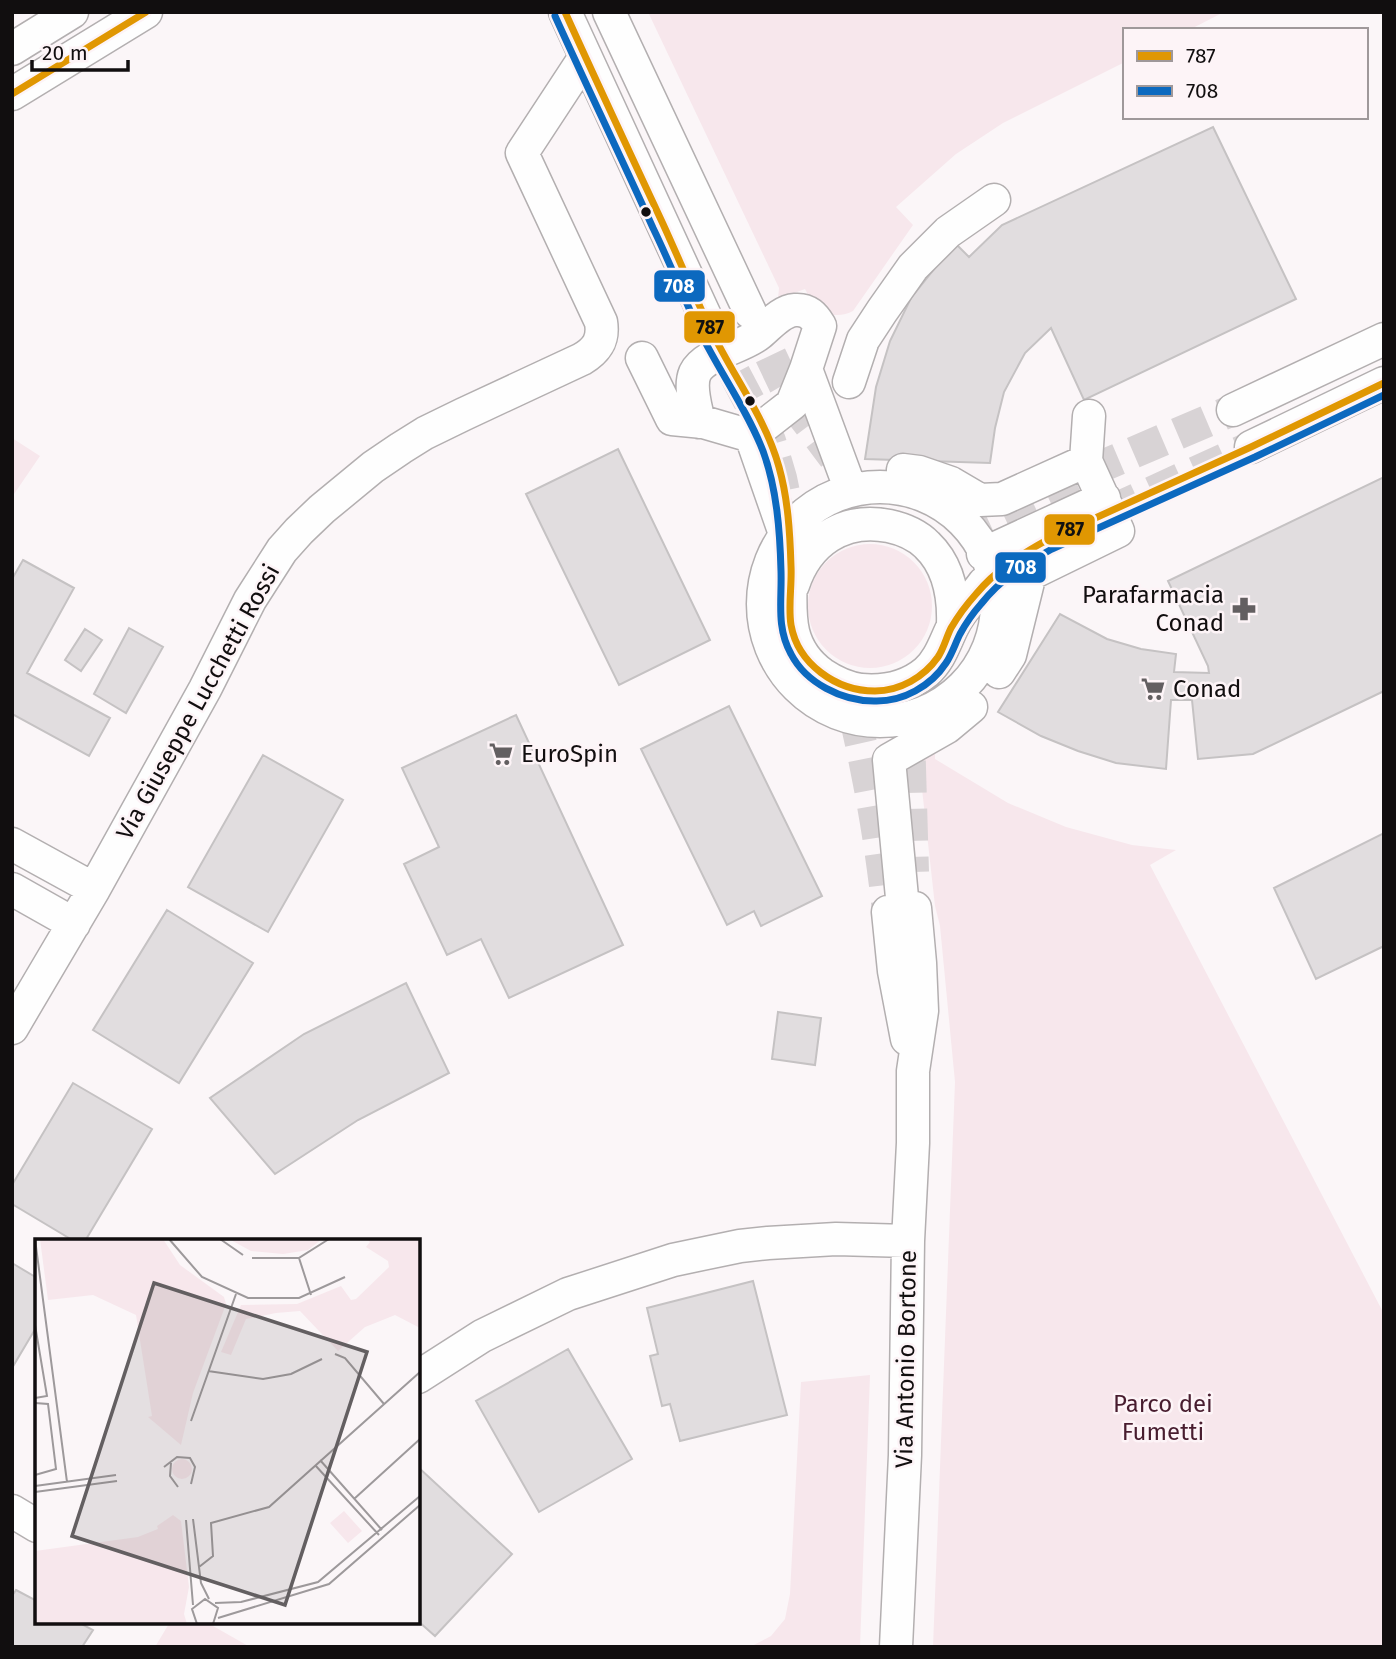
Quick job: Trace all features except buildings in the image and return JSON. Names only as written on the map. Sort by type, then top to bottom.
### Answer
[{"type":"street","points":[[12,49],[72,12]]},
{"type":"street","points":[[12,94],[146,12]]},
{"type":"street","points":[[565,12],[712,331]]},
{"type":"street","points":[[608,12],[750,312]]},
{"type":"street","name":"Via Giuseppe Lucchetti Rossi","points":[[12,1028],[94,889],[205,689],[257,588],[282,550],[322,509],[373,467],[425,433],[592,353],[602,338],[601,322],[522,153],[585,57]]},
{"type":"street","points":[[849,382],[863,340],[913,267],[948,232],[994,200]]},
{"type":"street","points":[[699,422],[692,383],[696,372],[705,362],[757,336],[788,311],[806,311],[815,316],[820,326],[792,404],[751,436]]},
{"type":"street","points":[[820,326],[863,340]]},
{"type":"street","points":[[1233,410],[1384,339]]},
{"type":"street","points":[[642,358],[671,419],[699,422],[751,436]]},
{"type":"street","points":[[806,369],[851,483],[886,526]]},
{"type":"street","points":[[1251,447],[1384,383]]},
{"type":"street","points":[[751,436],[787,533],[792,565],[791,626],[798,646],[889,760],[947,727],[977,702],[995,679],[1010,654],[1030,574],[1118,531],[1086,461],[1089,416]]},
{"type":"street","points":[[851,483],[913,490],[944,507],[971,533],[992,584],[992,644],[973,680],[950,702],[938,709],[912,718],[883,722],[847,705],[823,705],[795,680],[778,655],[768,630],[765,610],[766,573],[774,547],[795,519],[817,502],[877,467],[919,472],[951,483],[980,500],[1002,499],[1086,461]]},
{"type":"street","points":[[911,713],[927,671],[943,649],[953,624],[984,569],[1104,498]]},
{"type":"street","points":[[791,592],[799,568],[806,557],[834,532],[859,525],[886,526],[914,534],[929,546],[938,559],[950,584],[954,604],[953,624]]},
{"type":"street","points":[[929,546],[958,531]]},
{"type":"street","points":[[847,705],[876,691],[909,683],[927,671]]},
{"type":"street","name":"Via Antonio Bortone","points":[[889,760],[902,909],[894,971],[913,1072],[914,1143],[908,1241],[905,1455],[896,1647]]},
{"type":"street","points":[[12,844],[94,889]]},
{"type":"street","points":[[12,889],[74,924]]},
{"type":"street","points":[[420,1376],[482,1336],[568,1294],[673,1260],[716,1250],[768,1243],[836,1239],[908,1241]]},
{"type":"street","points":[[12,1511],[35,1525]]},
{"type":"green space","points":[[648,12],[1224,12],[1193,28],[1123,28],[1123,63],[1003,123],[956,154],[896,207],[913,225],[853,311],[838,315],[827,314],[811,302],[805,289],[778,299],[779,288]]},
{"type":"green space","points":[[12,438],[40,456],[12,497]]},
{"type":"green space","points":[[870,544],[894,549],[914,562],[927,582],[932,606],[927,630],[914,650],[894,663],[870,668],[846,663],[826,650],[813,630],[808,606],[813,582],[826,562],[846,549]]},
{"type":"green space","name":"Parco dei Fumetti","points":[[924,750],[935,751],[935,759],[1008,803],[1066,827],[1132,845],[1176,850],[1150,865],[1384,1314],[1384,1647],[933,1647],[955,1082],[940,926],[935,906],[920,771]]},
{"type":"green space","points":[[870,1375],[860,1647],[750,1647],[771,1636],[785,1619],[790,1594],[801,1382]]},
{"type":"green space","points":[[169,1624],[210,1624],[250,1647],[155,1647]]},
{"type":"tunnel","points":[[750,312],[784,384],[803,416],[834,457]]},
{"type":"tunnel","points":[[712,331],[770,441],[788,512]]},
{"type":"tunnel","points":[[958,531],[1233,410]]},
{"type":"tunnel","points":[[984,583],[1003,565],[1047,540],[1251,447]]},
{"type":"tunnel","points":[[854,712],[874,811],[888,912]]},
{"type":"tunnel","points":[[911,713],[909,733],[913,872]]},
{"type":"transit line","name":"787","points":[[12,94],[146,12]]},
{"type":"transit line","name":"787","points":[[565,12],[705,317],[773,449],[782,479],[788,516],[790,611],[795,639],[810,663],[821,673],[846,686],[860,690],[884,690],[911,682],[926,671],[938,657],[949,632],[966,606],[1000,570],[1027,551],[1384,383]]},
{"type":"transit line","name":"708","points":[[555,16],[701,334],[763,451],[772,480],[777,511],[781,556],[781,614],[786,644],[806,674],[838,694],[862,700],[885,701],[915,691],[940,671],[967,622],[989,595],[1032,560],[1384,395]]},
{"type":"place","name":"Parafarmacia Conad","points":[[1244,609]]},
{"type":"place","name":"Conad","points":[[1153,689]]},
{"type":"place","name":"EuroSpin","points":[[501,754]]}]
